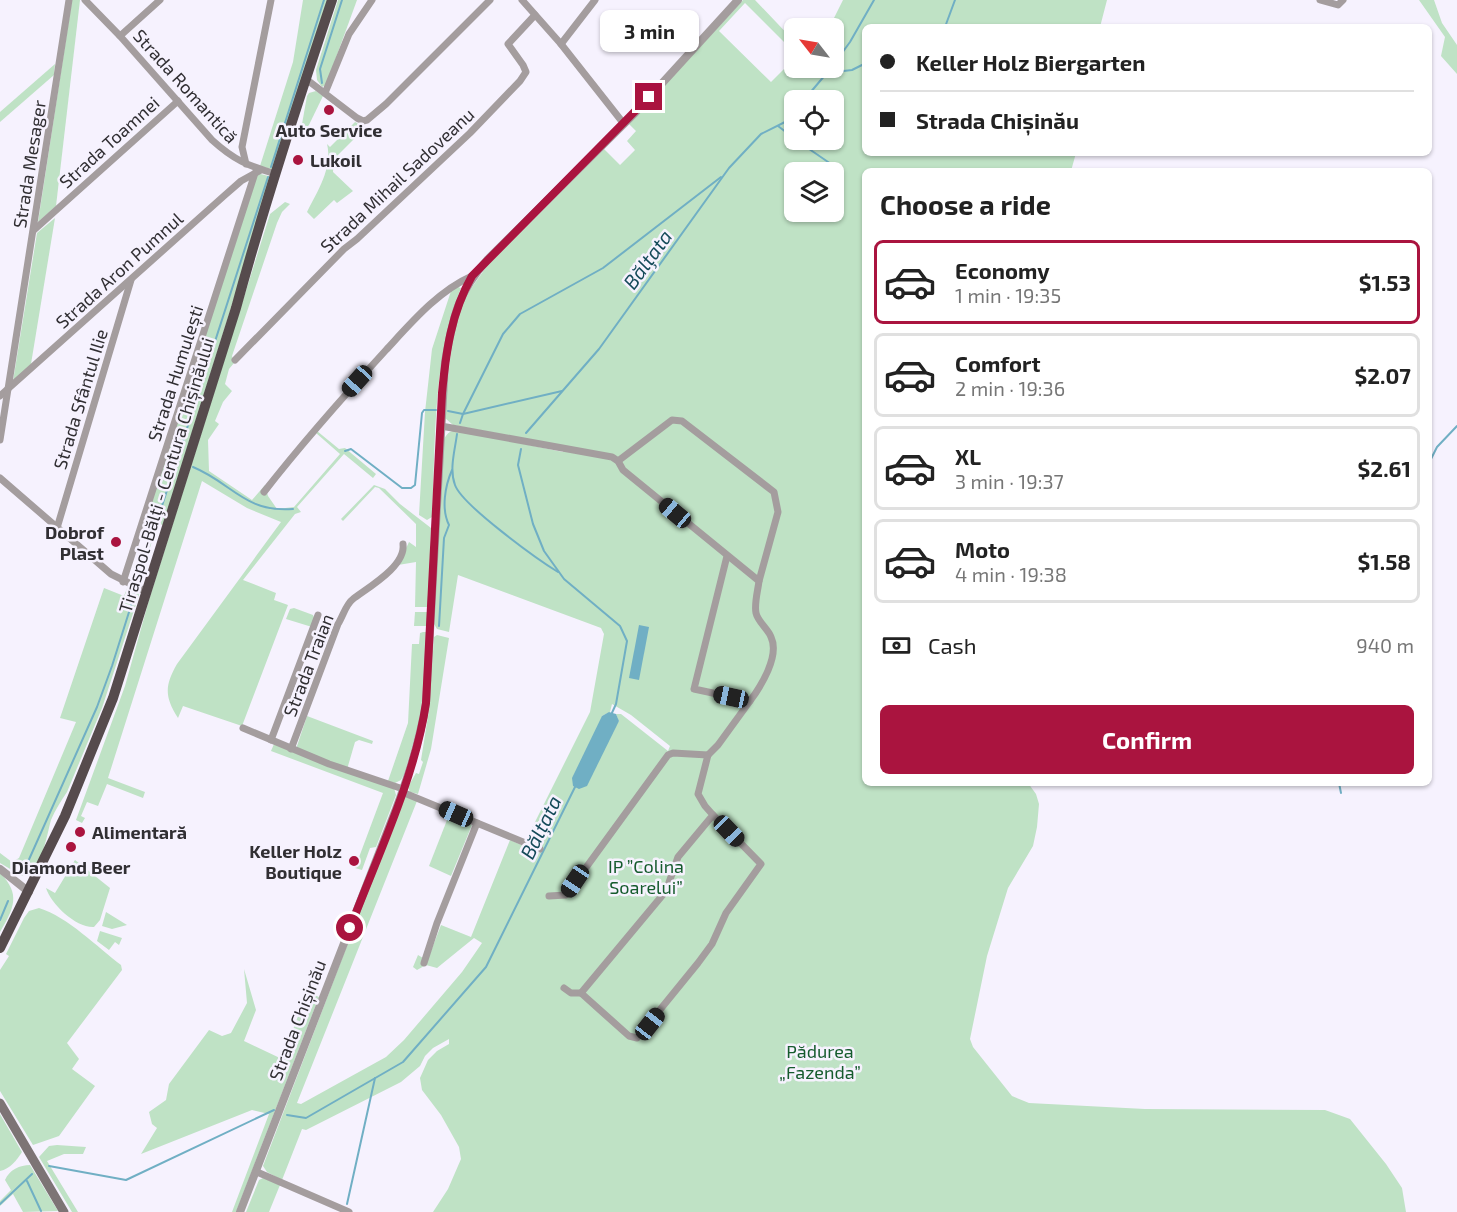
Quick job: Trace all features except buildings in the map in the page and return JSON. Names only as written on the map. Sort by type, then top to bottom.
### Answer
[{"type":"highway","name":"Tiraspol-Bălţi - Centura Chișinăului","points":[[0,948],[65,816],[113,698],[332,0]]},
{"type":"main road","points":[[0,1103],[64,1212]]},
{"type":"street","name":"Strada Mesager","points":[[0,440],[69,0]]},
{"type":"street","name":"Strada Romantică","points":[[85,0],[228,155],[258,171],[276,174]]},
{"type":"street","points":[[120,36],[160,0]]},
{"type":"street","points":[[246,164],[242,147],[272,0]]},
{"type":"street","points":[[326,93],[349,34],[372,0]]},
{"type":"street","points":[[306,79],[357,118],[367,120],[386,104],[490,0]]},
{"type":"street","points":[[522,0],[561,44],[624,124]]},
{"type":"street","points":[[561,44],[595,0]]},
{"type":"street","name":"Strada Chișinău","points":[[240,1212],[416,752],[426,703],[445,362],[451,329],[464,290],[472,276],[624,124],[738,0]]},
{"type":"street","points":[[1320,0],[1338,5],[1343,0]]},
{"type":"street","name":"Strada Mihail Sadoveanu","points":[[236,360],[344,249],[454,148],[520,81],[526,72],[508,44],[535,15]]},
{"type":"street","name":"Strada Toamnei","points":[[34,230],[178,101]]},
{"type":"street","name":"Strada Aron Pumnul","points":[[0,396],[241,181],[258,171]]},
{"type":"street","name":"Strada Humulești","points":[[123,582],[258,171]]},
{"type":"street","name":"Strada Chișinău","points":[[264,492],[314,429],[402,333],[447,290],[472,276]]},
{"type":"street","name":"Strada Sfântul Ilie","points":[[57,528],[131,280]]},
{"type":"street","points":[[564,988],[571,993],[581,993],[629,1036],[637,1038],[712,944],[726,913],[761,864],[713,815],[698,794],[708,755],[718,745],[764,682],[770,667],[773,644],[756,613],[759,581],[778,512],[774,492],[682,421],[672,420],[618,461]]},
{"type":"street","points":[[441,426],[612,457],[618,461],[623,470],[759,581]]},
{"type":"street","points":[[0,478],[98,564],[123,582],[147,592]]},
{"type":"street","name":"Strada Traian","points":[[291,749],[338,624],[348,604],[377,583],[400,557],[403,544]]},
{"type":"street","points":[[727,556],[694,689],[750,701]]},
{"type":"street","name":"Strada Traian","points":[[270,740],[318,615]]},
{"type":"street","points":[[243,728],[329,764],[402,790],[540,849]]},
{"type":"street","points":[[549,896],[566,895],[668,755],[673,753],[708,755]]},
{"type":"street","points":[[581,993],[666,891],[678,857],[713,815]]},
{"type":"street","points":[[424,963],[437,923],[477,823]]},
{"type":"street","points":[[0,869],[29,892]]},
{"type":"street","points":[[257,1172],[349,1212]]},
{"type":"green space","points":[[72,0],[80,0],[56,206],[38,222]]},
{"type":"green space","points":[[303,0],[329,0],[274,170],[260,166],[293,62]]},
{"type":"green space","points":[[338,0],[357,0],[326,85],[322,87],[317,80],[316,70]]},
{"type":"green space","points":[[743,0],[755,0],[784,30],[784,42],[745,3],[719,31],[771,82],[784,69],[784,78],[844,78],[844,18],[834,18],[843,0],[1107,0],[1101,24],[862,24],[862,156],[1075,156],[1072,168],[862,168],[862,786],[1030,786],[1036,794],[1039,804],[1033,846],[1008,888],[987,956],[970,1039],[973,1047],[1012,1096],[1029,1103],[1145,1109],[1325,1110],[1350,1119],[1386,1164],[1402,1188],[1406,1212],[433,1212],[448,1189],[461,1159],[459,1147],[441,1115],[422,1090],[420,1078],[428,1060],[449,1044],[449,1039],[433,1048],[425,1056],[420,1066],[401,1082],[306,1130],[302,1129],[282,1180],[267,1172],[263,1166],[404,796],[417,801],[297,1103],[301,1104],[386,1057],[404,1040],[462,972],[482,943],[474,938],[437,968],[426,965],[417,970],[413,967],[418,955],[426,964],[441,925],[471,937],[510,840],[540,853],[542,846],[526,840],[590,712],[604,634],[601,628],[458,575],[449,632],[437,629],[434,624],[444,439],[446,436],[450,432],[457,431],[563,452],[565,446],[453,425],[445,418],[454,333],[462,306],[470,290],[487,266],[604,149],[620,165],[635,150],[627,141],[636,131],[629,124]],"holes":[[[612,704],[631,715],[670,746],[668,751],[621,714],[616,714],[619,722],[602,716],[610,712]]]},
{"type":"green space","points":[[1419,0],[1434,0],[1442,23],[1457,45],[1457,74],[1441,56],[1445,37]]},
{"type":"green space","points":[[55,64],[54,75],[0,122],[0,112]]},
{"type":"green space","points":[[316,91],[323,96],[307,129],[302,124],[307,96]]},
{"type":"green space","points":[[355,122],[366,127],[334,159],[333,172],[353,191],[337,203],[334,200],[314,219],[307,212],[326,171],[327,144],[330,147]]},
{"type":"green space","points":[[257,173],[272,177],[163,525],[146,520]]},
{"type":"green space","points":[[285,202],[290,204],[282,212],[277,223],[232,356],[234,363],[229,369],[225,384],[232,391],[223,402],[215,421],[219,424],[208,440],[209,471],[252,500],[265,485],[268,496],[277,509],[294,507],[340,454],[316,433],[317,431],[339,449],[345,448],[376,474],[373,478],[344,454],[297,507],[301,512],[295,514],[243,580],[276,593],[274,600],[288,605],[242,726],[183,706],[178,718],[168,697],[168,685],[177,664],[281,522],[247,508],[202,481],[108,778],[145,792],[143,798],[107,784],[98,806],[87,802],[81,816],[85,818],[82,823],[76,820],[125,686],[149,600],[270,214]]},
{"type":"green space","points":[[55,218],[31,364],[13,381],[37,233]]},
{"type":"green space","points":[[458,287],[461,288],[445,343],[440,372],[432,517],[427,520],[419,515],[425,412],[432,349],[451,291]]},
{"type":"green space","points":[[374,485],[385,489],[431,528],[428,607],[415,607],[416,562],[398,565],[409,542],[416,547],[416,524],[379,488],[375,487],[343,521],[341,519]]},
{"type":"green space","points":[[151,531],[155,532],[138,585],[132,580],[135,572],[138,573]]},
{"type":"green space","points":[[128,586],[137,591],[139,595],[102,708],[67,792],[51,820],[39,861],[29,873],[22,876],[0,863],[0,853],[12,862],[19,858],[76,722],[60,718],[104,588],[124,596]]},
{"type":"green space","points":[[294,608],[313,615],[315,620],[312,627],[286,619],[290,609]]},
{"type":"green space","points":[[415,612],[428,612],[427,626],[414,626]]},
{"type":"green space","points":[[426,632],[422,702],[418,726],[404,774],[401,780],[395,783],[388,781],[408,723],[412,644],[419,644],[420,633]]},
{"type":"green space","points":[[437,635],[449,638],[431,749],[418,794],[410,792],[408,787],[416,773],[419,774],[423,762],[421,760],[429,710],[434,637]]},
{"type":"green space","points":[[307,716],[373,741],[372,744],[359,740],[355,742],[349,769],[296,749]]},
{"type":"green space","points":[[274,744],[394,788],[396,795],[376,847],[370,848],[362,870],[355,868],[383,793],[271,751]]},
{"type":"green space","points":[[449,815],[472,825],[451,876],[429,866]]},
{"type":"green space","points":[[75,860],[110,888],[100,920],[94,927],[80,924],[65,914],[53,901],[46,888],[55,893]]},
{"type":"green space","points":[[0,873],[11,888],[13,901],[9,916],[0,932]]},
{"type":"green space","points":[[39,908],[71,925],[121,965],[122,970],[67,1043],[79,1059],[72,1069],[95,1086],[59,1136],[33,1145],[0,1091],[0,970],[9,956],[6,954],[24,918],[29,911]]},
{"type":"green space","points":[[106,912],[127,925],[112,929],[102,926]]},
{"type":"green space","points":[[100,931],[122,938],[119,945],[115,942],[109,950],[97,941]]},
{"type":"green space","points":[[244,969],[256,1010],[244,1041],[282,1059],[307,992],[319,997],[236,1212],[232,1212],[269,1114],[252,1110],[141,1154],[157,1128],[152,1124],[149,1112],[166,1100],[169,1084],[209,1030],[222,1036],[231,1033],[247,1003]]},
{"type":"green space","points":[[0,1114],[22,1152],[10,1166],[0,1171]]},
{"type":"green space","points":[[49,1146],[86,1147],[83,1154],[64,1154],[47,1161],[78,1212],[72,1212],[39,1157]]},
{"type":"green space","points":[[30,1165],[58,1211],[23,1212],[13,1194],[0,1206],[0,1201],[11,1190],[5,1180],[9,1173],[22,1166]]},
{"type":"green space","points":[[263,1178],[280,1185],[269,1212],[246,1212],[259,1180]]},
{"type":"water","points":[[639,625],[649,627],[639,680],[629,678]]},
{"type":"water","points":[[609,712],[616,714],[619,721],[587,786],[579,789],[573,786],[572,778],[602,716]]},
{"type":"waterway","points":[[271,167],[324,0]]},
{"type":"waterway","points":[[322,83],[320,69],[342,0]]},
{"type":"waterway","name":"Bălţata","points":[[844,50],[874,0]]},
{"type":"waterway","points":[[946,24],[955,0]]},
{"type":"waterway","points":[[844,71],[862,65]]},
{"type":"waterway","name":"Bălţata","points":[[812,90],[823,78]]},
{"type":"waterway","name":"Bălţata","points":[[526,433],[599,349],[729,168],[761,134],[784,122]]},
{"type":"waterway","points":[[778,126],[784,131]]},
{"type":"waterway","points":[[811,150],[828,162]]},
{"type":"waterway","points":[[160,512],[268,177]]},
{"type":"waterway","points":[[460,423],[503,334],[520,314],[603,268],[721,177]]},
{"type":"waterway","points":[[448,411],[463,414],[562,391]]},
{"type":"waterway","points":[[345,451],[351,449],[402,488],[411,488],[415,485],[422,413],[424,410],[436,410]]},
{"type":"waterway","points":[[1432,457],[1437,447],[1457,426]]},
{"type":"waterway","points":[[457,434],[452,473],[455,485],[461,494],[501,531],[558,572]]},
{"type":"waterway","name":"Bălţata","points":[[521,449],[518,465],[533,524],[544,551],[564,579],[620,626],[627,641],[616,704],[611,715]]},
{"type":"waterway","points":[[193,467],[251,502],[277,509],[293,509]]},
{"type":"waterway","points":[[439,626],[444,538],[449,525],[445,512],[445,498],[452,470]]},
{"type":"waterway","points":[[23,870],[97,707],[135,593]]},
{"type":"waterway","name":"Bălţata","points":[[287,1115],[306,1118],[403,1062],[486,967],[576,785]]},
{"type":"waterway","points":[[1340,786],[1341,793]]},
{"type":"waterway","points":[[0,920],[8,901]]},
{"type":"waterway","name":"Bălţata","points":[[347,1204],[375,1078]]},
{"type":"waterway","points":[[49,1166],[126,1180],[274,1110]]},
{"type":"waterway","points":[[0,1204],[32,1174]]},
{"type":"waterway","points":[[27,1181],[41,1211]]},
{"type":"place","name":"Auto Service","points":[[329,110]]},
{"type":"place","name":"Lukoil","points":[[298,160]]},
{"type":"place","name":"Dobrof Plast","points":[[116,542]]},
{"type":"place","name":"Alimentară","points":[[80,832]]},
{"type":"place","name":"Diamond Beer","points":[[71,847]]},
{"type":"place","name":"Keller Holz Boutique","points":[[354,861]]},
{"type":"route","points":[[350,928],[416,752],[422,727],[426,703],[442,393],[445,362],[456,310],[472,276],[649,97]]},
{"type":"park label","name":"IP ”Colina Soarelui”","points":[[646,876]]},
{"type":"park label","name":"Pădurea „Fazenda”","points":[[820,1061]]}]
